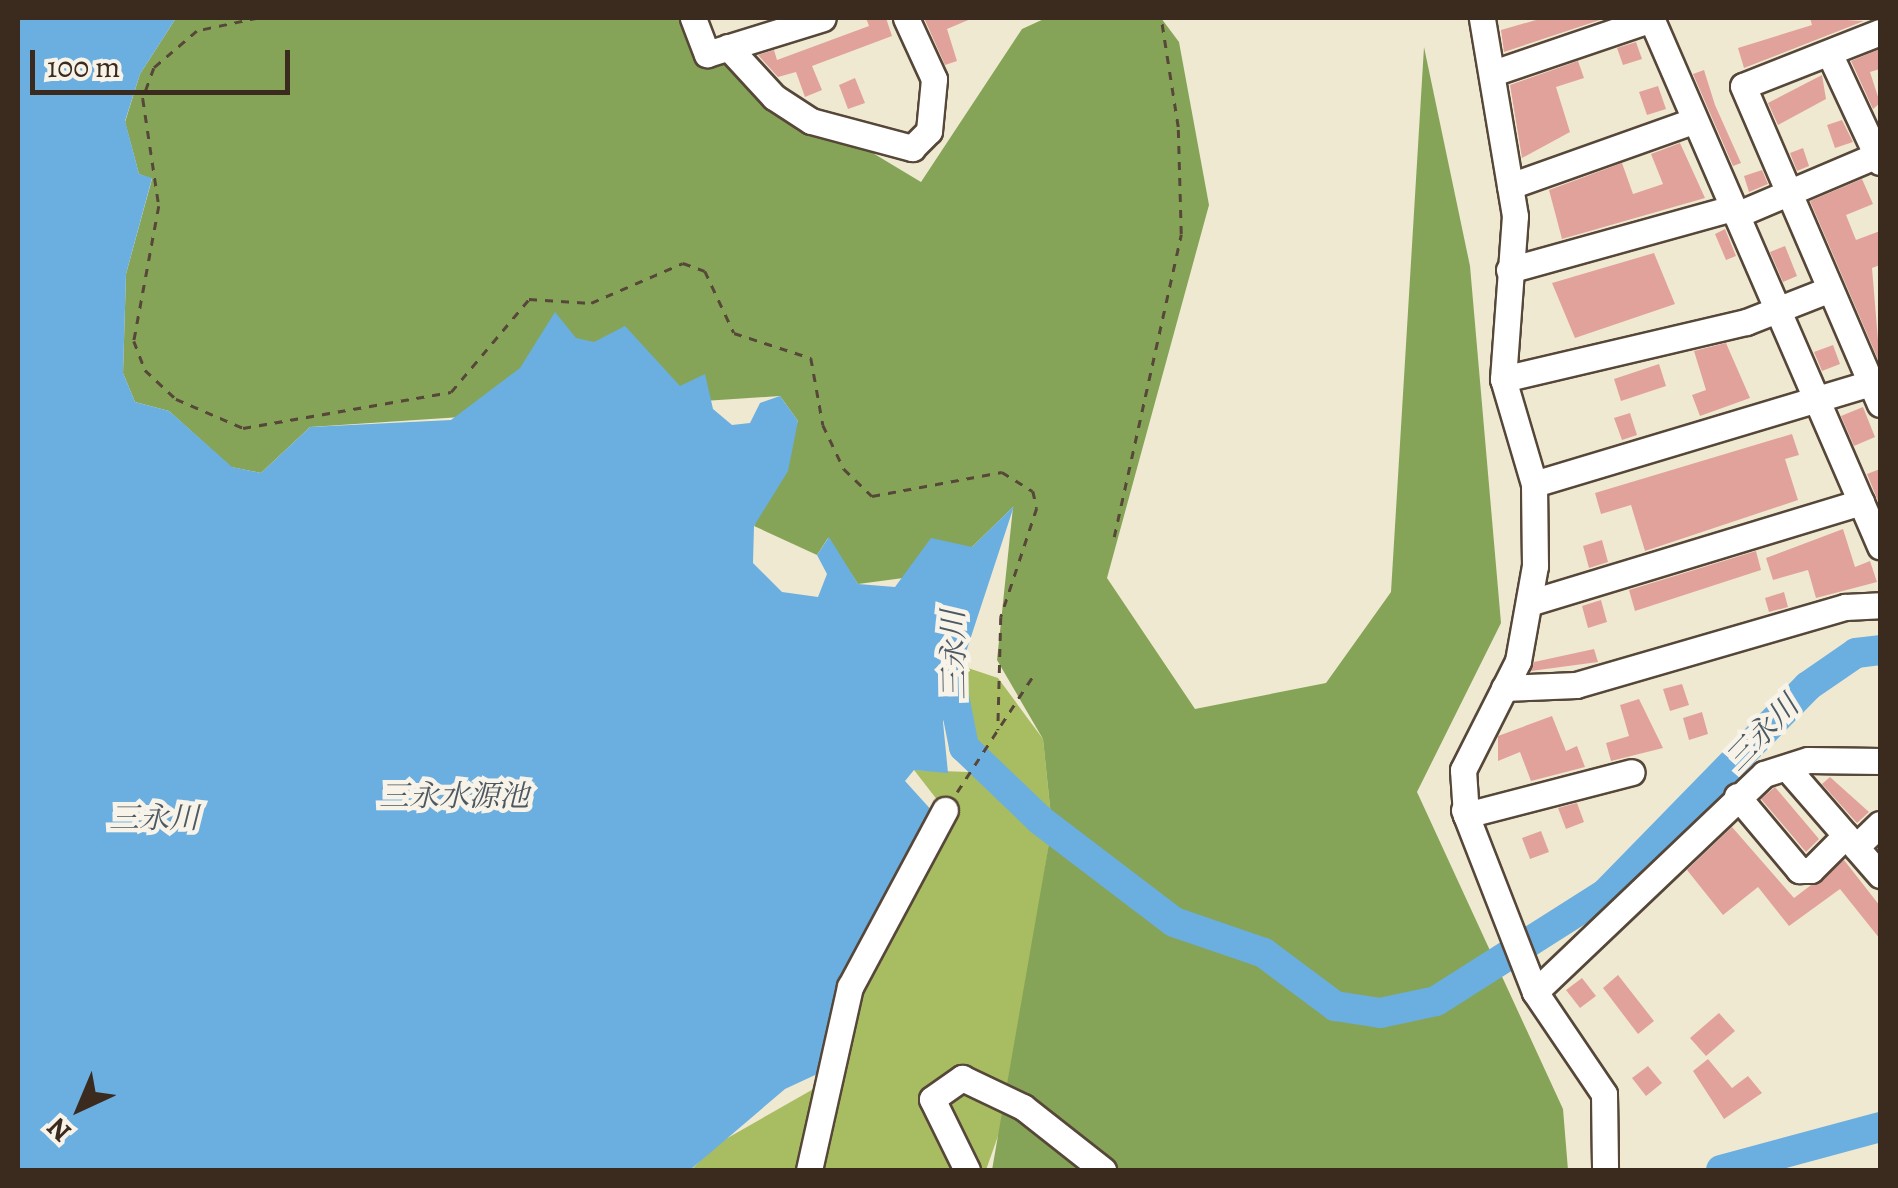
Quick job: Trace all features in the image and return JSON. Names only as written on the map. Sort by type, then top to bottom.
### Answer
[{"type":"street","points":[[693,18],[708,54],[823,18]]},
{"type":"street","points":[[728,47],[774,97],[812,121],[912,148],[928,131],[934,79],[906,18]]},
{"type":"street","points":[[1466,815],[1463,770],[1504,688],[1532,602],[1534,484],[1503,379],[1510,186],[1482,18]]},
{"type":"street","points":[[1493,72],[1651,18],[1880,546]]},
{"type":"street","points":[[1534,484],[1878,390],[1742,86],[1830,55],[1880,32]]},
{"type":"street","points":[[1509,270],[1734,212],[1880,157],[1830,55]]},
{"type":"street","points":[[1510,186],[1693,121]]},
{"type":"street","points":[[1503,379],[1778,310],[1830,288]]},
{"type":"street","points":[[1532,602],[1861,502]]},
{"type":"street","points":[[1504,688],[1576,685],[1845,607],[1880,606]]},
{"type":"street","points":[[1535,992],[1737,796],[1787,768],[1880,761]]},
{"type":"street","points":[[1787,768],[1880,875]]},
{"type":"street","points":[[1466,815],[1632,772]]},
{"type":"street","points":[[1737,796],[1798,870],[1811,870],[1880,824]]},
{"type":"street","points":[[1466,815],[1461,805],[1535,992],[1604,1094],[1605,1170]]},
{"type":"street","points":[[809,1170],[850,987],[945,810]]},
{"type":"street","points":[[967,1170],[932,1099],[948,1081],[986,1086],[1103,1170]]},
{"type":"path","points":[[258,18],[197,31],[154,68],[143,100],[158,206],[134,341],[166,389],[243,428],[451,392],[529,300],[591,303],[684,263],[705,271],[734,333],[812,358],[823,425],[844,469],[872,496],[1002,472],[1033,491],[1037,508],[1001,618],[998,730]]},
{"type":"path","points":[[1114,537],[1181,234],[1178,128],[1161,18]]},
{"type":"path","points":[[945,810],[1032,676]]},
{"type":"green space","points":[[176,18],[698,18],[708,54],[921,182],[1022,29],[1046,18],[1161,18],[1179,42],[1209,205],[1107,578],[1195,709],[1326,683],[1391,592],[1424,47],[1470,266],[1501,623],[1417,792],[1563,1109],[1568,1170],[992,1170],[1052,826],[1043,739],[997,660],[1013,507],[972,547],[911,577],[858,584],[828,538],[817,555],[754,526],[798,421],[780,396],[310,427],[261,473],[231,467],[169,411],[135,402],[123,373],[126,274],[152,179],[139,174],[125,122],[140,74]]},
{"type":"green space","points":[[962,666],[998,678],[1043,739],[1052,826],[1004,1119],[986,1170],[691,1170],[717,1144],[824,1083],[841,1014],[945,810],[914,770],[969,772]]},
{"type":"water","name":"三永水源池","points":[[18,18],[176,18],[140,74],[125,121],[139,174],[152,178],[126,274],[123,373],[135,402],[169,411],[232,467],[261,473],[310,427],[451,420],[520,368],[555,312],[576,338],[594,342],[625,326],[680,386],[705,374],[713,409],[732,425],[750,423],[760,403],[780,396],[798,421],[788,471],[754,526],[753,563],[782,592],[818,597],[827,574],[817,555],[829,537],[858,584],[895,587],[931,538],[972,547],[1014,506],[943,722],[948,773],[914,770],[905,781],[934,813],[859,946],[828,1069],[785,1089],[690,1170],[18,1170]]},
{"type":"building","points":[[866,18],[886,18],[892,36],[812,66],[822,90],[805,97],[796,72],[778,77],[758,55],[774,50],[777,60],[869,26]]},
{"type":"building","points":[[924,18],[973,18],[947,29],[957,61],[945,65]]},
{"type":"building","points":[[1543,18],[1606,18],[1504,52],[1501,30]]},
{"type":"building","points":[[1810,18],[1864,21],[1744,68],[1738,48],[1812,25]]},
{"type":"building","points":[[1636,42],[1642,59],[1623,65],[1617,48]]},
{"type":"building","points":[[1880,49],[1880,69],[1870,72],[1880,103],[1873,109],[1851,61]]},
{"type":"building","points":[[1578,61],[1584,78],[1556,87],[1570,132],[1522,158],[1510,85]]},
{"type":"building","points":[[1704,70],[1741,163],[1733,166],[1693,74]]},
{"type":"building","points":[[1822,75],[1826,99],[1778,125],[1768,103]]},
{"type":"building","points":[[855,78],[865,103],[848,109],[839,85]]},
{"type":"building","points":[[1658,86],[1666,109],[1647,115],[1639,92]]},
{"type":"building","points":[[1842,120],[1853,142],[1835,148],[1827,125]]},
{"type":"building","points":[[1680,143],[1705,198],[1562,239],[1549,190],[1622,163],[1633,194],[1663,184],[1651,154]]},
{"type":"building","points":[[1803,148],[1809,166],[1797,171],[1790,153]]},
{"type":"building","points":[[1762,170],[1768,184],[1749,192],[1744,176]]},
{"type":"building","points":[[1862,179],[1873,204],[1846,215],[1856,240],[1880,231],[1880,265],[1872,268],[1880,364],[1810,201]]},
{"type":"building","points":[[1725,229],[1736,256],[1726,260],[1715,234]]},
{"type":"building","points":[[1785,246],[1797,276],[1783,282],[1770,252]]},
{"type":"building","points":[[1654,253],[1675,304],[1575,338],[1552,283]]},
{"type":"building","points":[[1726,343],[1750,398],[1700,416],[1692,395],[1706,390],[1694,351]]},
{"type":"building","points":[[1833,345],[1840,364],[1822,371],[1814,352]]},
{"type":"building","points":[[1659,364],[1666,386],[1621,401],[1614,379]]},
{"type":"building","points":[[1863,407],[1875,437],[1854,446],[1841,416]]},
{"type":"building","points":[[1630,413],[1637,435],[1622,440],[1614,418]]},
{"type":"building","points":[[1792,434],[1799,455],[1785,459],[1798,500],[1645,551],[1631,505],[1601,514],[1595,493]]},
{"type":"building","points":[[1880,469],[1880,506],[1867,474]]},
{"type":"building","points":[[1843,529],[1855,567],[1870,561],[1877,582],[1816,598],[1808,570],[1773,580],[1766,558]]},
{"type":"building","points":[[1602,540],[1608,562],[1589,568],[1583,546]]},
{"type":"building","points":[[1756,551],[1761,570],[1635,611],[1629,590]]},
{"type":"building","points":[[1784,592],[1788,607],[1769,612],[1765,598]]},
{"type":"building","points":[[1601,600],[1607,622],[1588,628],[1582,606]]},
{"type":"building","points":[[1594,649],[1598,662],[1531,671],[1534,662]]},
{"type":"building","points":[[1682,684],[1689,705],[1670,711],[1663,689]]},
{"type":"building","points":[[1639,699],[1663,748],[1611,761],[1606,743],[1629,736],[1620,705]]},
{"type":"building","points":[[1702,712],[1708,734],[1689,740],[1683,718]]},
{"type":"building","points":[[1552,716],[1566,751],[1577,746],[1585,767],[1531,781],[1520,752],[1498,761],[1498,736]]},
{"type":"building","points":[[1830,777],[1869,812],[1857,823],[1822,784]]},
{"type":"building","points":[[1775,787],[1819,839],[1806,852],[1761,799]]},
{"type":"building","points":[[1577,803],[1584,822],[1566,829],[1558,808]]},
{"type":"building","points":[[1732,827],[1794,898],[1844,860],[1880,906],[1880,939],[1840,889],[1789,926],[1758,887],[1723,915],[1687,870]]},
{"type":"building","points":[[1541,831],[1549,852],[1530,859],[1522,838]]},
{"type":"building","points":[[1618,975],[1654,1021],[1638,1034],[1603,988]]},
{"type":"building","points":[[1582,978],[1596,996],[1580,1008],[1566,990]]},
{"type":"building","points":[[1719,1013],[1735,1031],[1706,1056],[1690,1038]]},
{"type":"building","points":[[1708,1059],[1732,1088],[1748,1076],[1762,1093],[1724,1119],[1693,1071]]},
{"type":"building","points":[[1648,1066],[1662,1083],[1646,1096],[1632,1078]]},
{"type":"waterway","name":"三永川","points":[[947,661],[964,747],[1040,820],[1174,922],[1264,953],[1335,1006],[1380,1013],[1436,1001],[1606,893],[1808,686],[1856,653],[1880,650]]},
{"type":"waterway","points":[[1721,1170],[1880,1127]]}]
